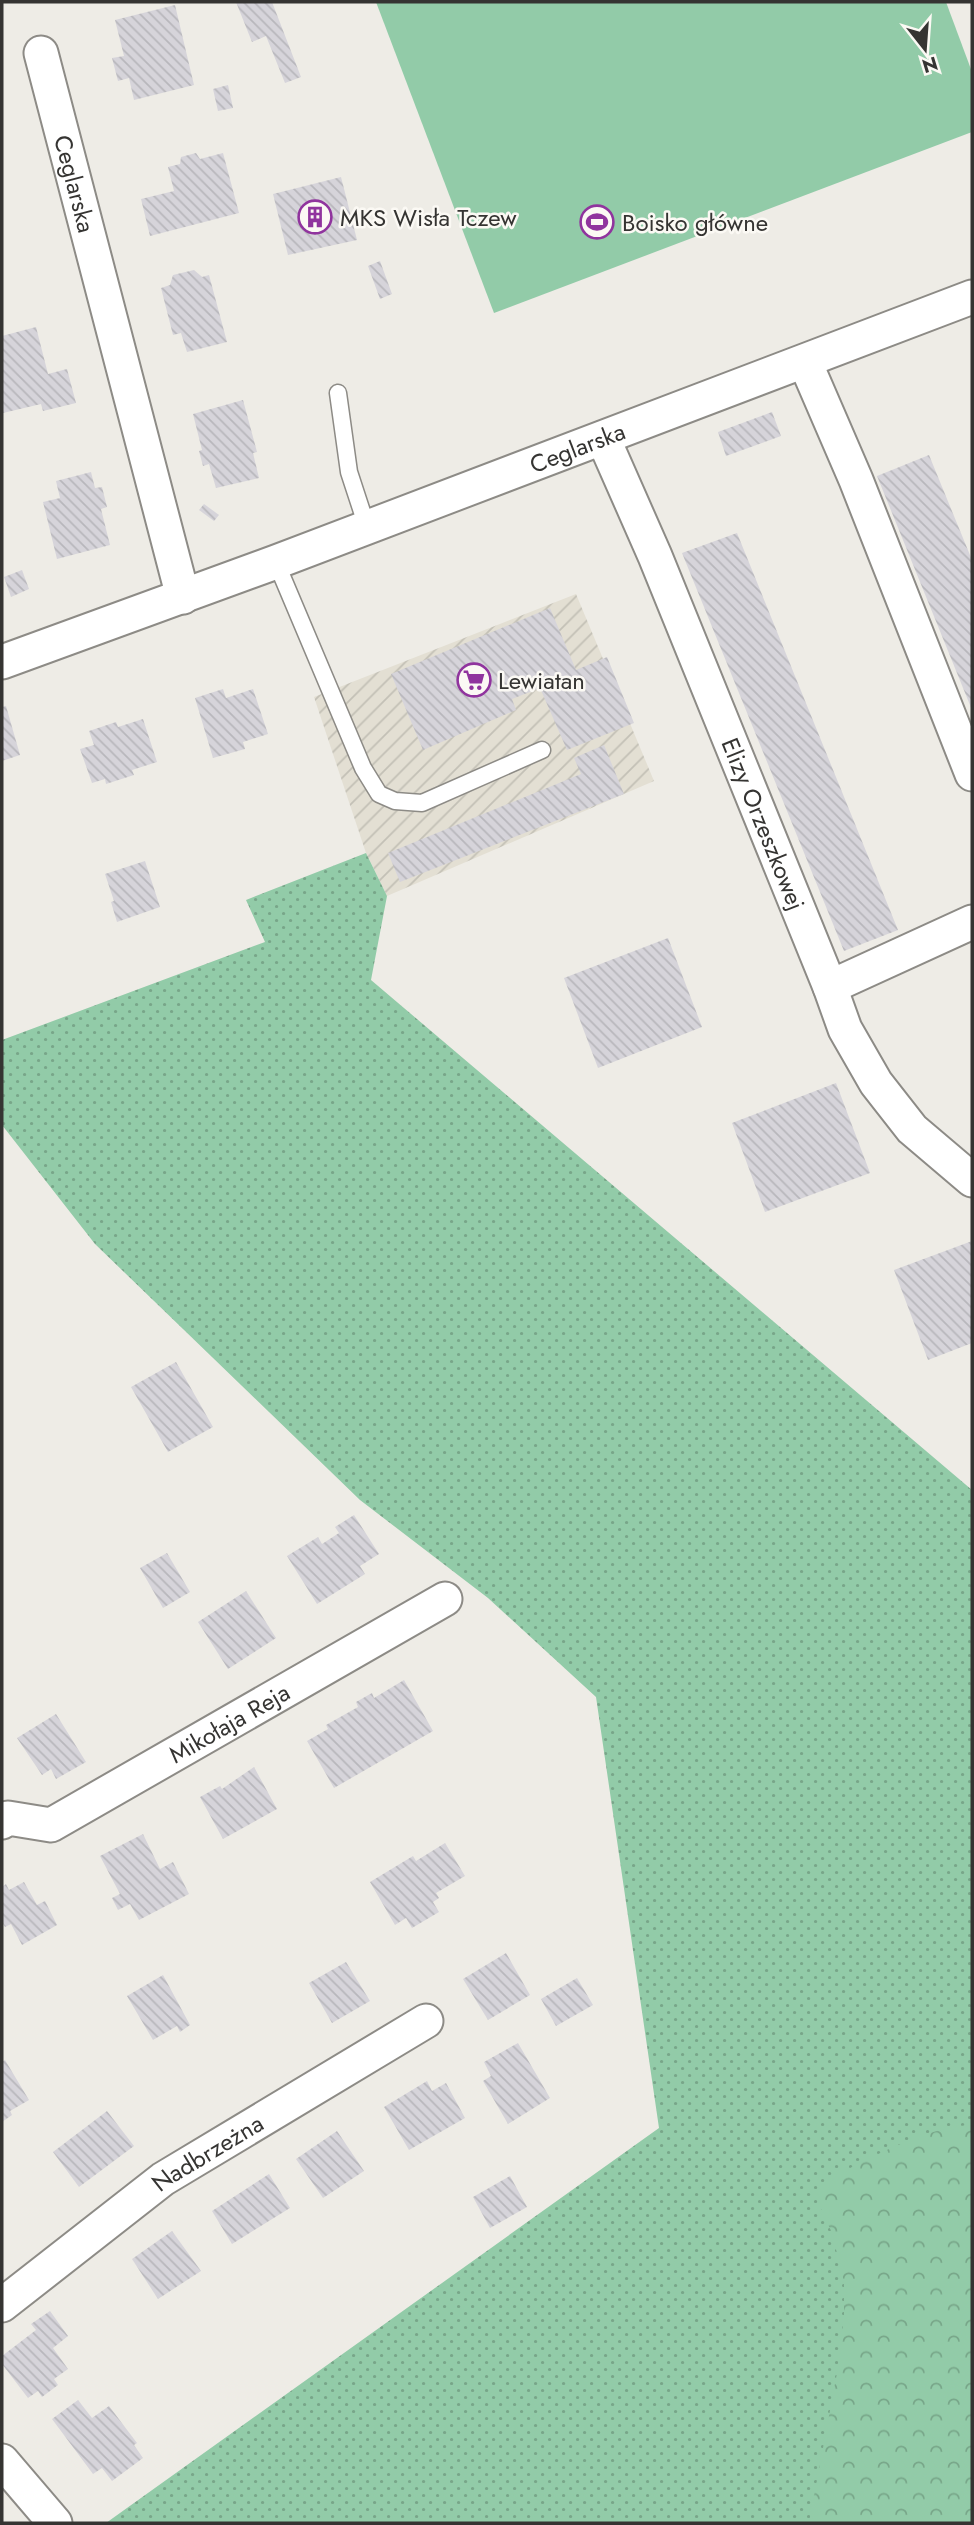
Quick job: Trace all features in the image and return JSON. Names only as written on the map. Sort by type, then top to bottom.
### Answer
[{"type":"street","name":"Ceglarska","points":[[41,53],[183,597]]},
{"type":"street","name":"Ceglarska","points":[[2,662],[183,597],[972,297]]},
{"type":"street","points":[[805,362],[856,480],[972,774]]},
{"type":"street","name":"Elizy Orzeszkowej","points":[[603,438],[660,569],[831,987],[845,1030],[876,1083],[912,1129],[972,1180]]},
{"type":"street","points":[[831,987],[972,922]]},
{"type":"street","name":"Mikołaja Reja","points":[[4,1816],[51,1825],[444,1599]]},
{"type":"street","name":"Nadbrzeżna","points":[[2,2305],[163,2179],[426,2021]]},
{"type":"street","points":[[2,2461],[55,2523]]},
{"type":"lane","points":[[338,393],[349,472],[367,527]]},
{"type":"lane","points":[[276,562],[363,768],[379,794],[395,801],[422,803],[542,750]]},
{"type":"shaded area","points":[[576,594],[654,781],[387,896],[366,853],[314,697]]},
{"type":"green space","name":"Boisko główne","points":[[376,2],[946,2],[972,72],[972,132],[494,313]]},
{"type":"green space","points":[[366,853],[387,896],[371,980],[972,1490],[972,2523],[106,2523],[659,2128],[596,1697],[488,1598],[360,1500],[95,1244],[2,1125],[2,1040],[265,942],[246,900]]},
{"type":"green space","points":[[972,2125],[972,2523],[809,2523],[837,2373],[844,2316],[844,2282],[832,2233],[817,2200],[826,2180],[879,2154],[934,2132]]},
{"type":"building","points":[[236,2],[272,2],[301,77],[285,83],[266,36],[252,42]]},
{"type":"building","points":[[175,5],[194,85],[134,100],[129,78],[118,81],[112,58],[124,56],[115,20]]},
{"type":"building","points":[[228,85],[233,108],[218,111],[213,89]]},
{"type":"building","points":[[196,153],[200,159],[223,153],[239,213],[150,236],[141,199],[174,191],[168,167],[180,164],[181,157]]},
{"type":"building","name":"MKS Wisła Tczew","points":[[341,177],[357,240],[288,255],[273,194]]},
{"type":"building","points":[[380,261],[392,294],[380,299],[368,266]]},
{"type":"building","points":[[194,270],[202,277],[209,275],[227,342],[187,352],[181,333],[173,335],[161,288],[170,285],[173,275]]},
{"type":"building","points":[[36,327],[48,374],[67,369],[76,403],[43,411],[41,404],[3,413],[2,336]]},
{"type":"building","points":[[243,400],[257,452],[253,453],[259,478],[216,488],[209,464],[203,466],[193,414]]},
{"type":"building","points":[[772,412],[781,436],[726,456],[718,432]]},
{"type":"building","points":[[929,455],[972,560],[972,710],[877,476]]},
{"type":"building","points":[[91,472],[95,488],[102,487],[107,507],[101,509],[110,545],[57,559],[43,502],[60,498],[56,481]]},
{"type":"building","points":[[204,504],[219,515],[214,521],[199,510]]},
{"type":"building","points":[[737,533],[898,930],[844,951],[682,553]]},
{"type":"building","points":[[22,570],[29,589],[11,597],[4,577]]},
{"type":"building","name":"Lewiatan","points":[[550,608],[576,670],[607,657],[634,723],[567,750],[540,688],[512,699],[516,710],[423,750],[391,674]]},
{"type":"building","points":[[223,689],[226,698],[253,689],[268,734],[243,742],[245,749],[213,758],[195,698]]},
{"type":"building","points":[[6,706],[20,755],[2,761],[2,707]]},
{"type":"building","points":[[143,719],[157,762],[132,770],[134,775],[106,784],[105,779],[92,783],[80,749],[94,745],[89,731],[116,722],[118,727]]},
{"type":"building","points":[[604,745],[624,794],[400,882],[388,853],[581,774],[574,758]]},
{"type":"building","points":[[145,861],[160,907],[117,922],[111,902],[114,901],[105,874]]},
{"type":"building","points":[[668,938],[702,1027],[598,1068],[564,978]]},
{"type":"building","points":[[836,1083],[870,1173],[765,1212],[732,1123]]},
{"type":"building","points":[[972,1241],[972,1343],[928,1360],[894,1270]]},
{"type":"building","points":[[176,1362],[213,1427],[168,1452],[131,1387]]},
{"type":"building","points":[[354,1515],[379,1554],[360,1566],[365,1574],[317,1604],[287,1556],[318,1537],[322,1544],[339,1533],[335,1527]]},
{"type":"building","points":[[167,1553],[190,1592],[163,1608],[140,1568]]},
{"type":"building","points":[[246,1591],[276,1638],[228,1669],[198,1622]]},
{"type":"building","points":[[404,1680],[433,1731],[334,1788],[307,1741],[328,1729],[326,1725],[358,1707],[356,1702],[372,1693],[374,1698]]},
{"type":"building","points":[[56,1714],[86,1762],[56,1779],[51,1769],[42,1775],[17,1738]]},
{"type":"building","points":[[254,1767],[277,1809],[223,1839],[200,1797],[220,1786],[222,1789]]},
{"type":"building","points":[[143,1834],[160,1869],[173,1862],[189,1894],[139,1920],[130,1904],[118,1910],[112,1898],[120,1894],[100,1856]]},
{"type":"building","points":[[445,1843],[465,1876],[436,1893],[439,1898],[433,1902],[439,1912],[412,1928],[406,1918],[395,1925],[370,1882],[413,1856],[416,1861]]},
{"type":"building","points":[[24,1882],[37,1905],[45,1901],[57,1925],[22,1945],[11,1924],[5,1927],[2,1922],[2,1887],[6,1884],[9,1890]]},
{"type":"building","points":[[506,1953],[530,1995],[488,2020],[463,1979]]},
{"type":"building","points":[[346,1962],[370,2001],[332,2023],[309,1983]]},
{"type":"building","points":[[163,1975],[190,2025],[180,2032],[177,2026],[153,2040],[127,1996]]},
{"type":"building","points":[[577,1978],[593,2005],[556,2026],[541,1999]]},
{"type":"building","points":[[518,2043],[550,2098],[508,2124],[483,2081],[491,2076],[484,2062]]},
{"type":"building","points":[[5,2060],[29,2100],[10,2111],[12,2115],[2,2122],[2,2062]]},
{"type":"building","points":[[427,2081],[432,2091],[446,2083],[465,2118],[409,2150],[384,2107]]},
{"type":"building","points":[[107,2111],[134,2146],[79,2187],[53,2152]]},
{"type":"building","points":[[337,2131],[364,2171],[323,2198],[296,2159]]},
{"type":"building","points":[[269,2174],[290,2208],[232,2244],[212,2211]]},
{"type":"building","points":[[510,2176],[527,2207],[490,2228],[473,2197]]},
{"type":"building","points":[[172,2231],[201,2271],[158,2299],[132,2259]]},
{"type":"building","points":[[50,2311],[68,2336],[53,2348],[68,2369],[54,2379],[58,2385],[42,2397],[38,2391],[28,2398],[2,2364],[2,2356],[36,2330],[31,2324]]},
{"type":"building","points":[[78,2400],[92,2418],[109,2406],[137,2443],[134,2445],[143,2458],[112,2481],[102,2468],[93,2474],[52,2419]]},
{"type":"place","name":"MKS Wisła Tczew","points":[[315,217]]},
{"type":"place","name":"Boisko główne","points":[[597,222]]},
{"type":"place","name":"Lewiatan","points":[[474,680]]}]
